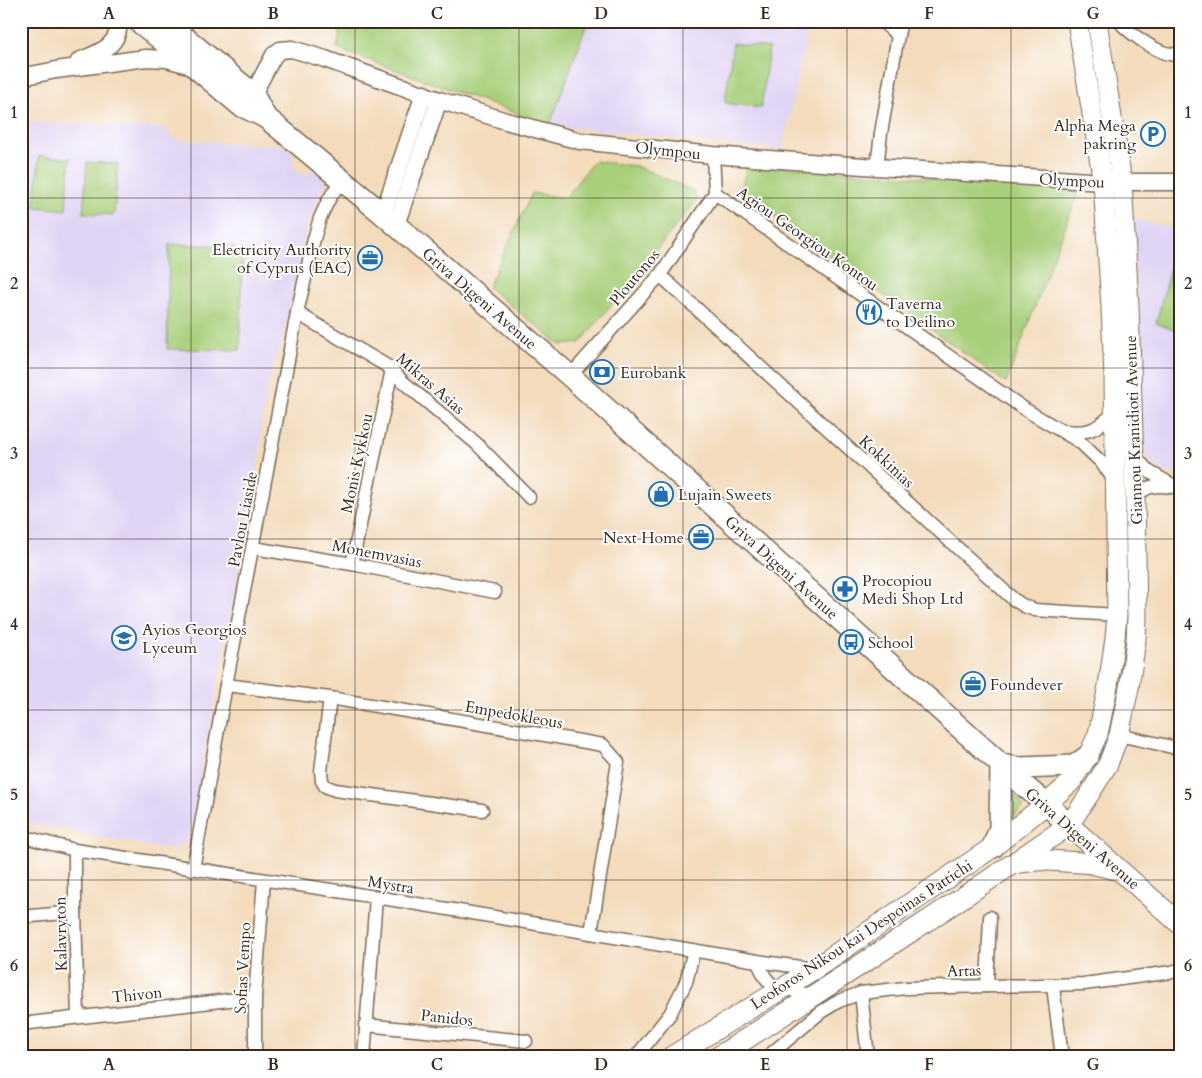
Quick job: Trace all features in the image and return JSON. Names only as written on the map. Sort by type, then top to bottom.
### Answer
[{"type":"highway","name":"Griva Digeni Avenue","points":[[138,21],[240,105],[266,117],[570,376],[1069,825]]},
{"type":"highway","name":"Griva Digeni Avenue","points":[[165,21],[252,94],[266,117]]},
{"type":"highway","points":[[993,848],[1000,828],[1002,806],[1001,765],[1020,768],[1074,766],[1088,756]]},
{"type":"main road","name":"Giannou Kranidioti Avenue","points":[[1046,804],[1071,782],[1088,756],[1098,734],[1116,638],[1117,615],[1112,307],[1103,182],[1077,21]]},
{"type":"main road","name":"Giannou Kranidioti Avenue","points":[[1069,825],[1108,764],[1119,735],[1129,688],[1136,640],[1137,617],[1129,305],[1122,182],[1097,21]]},
{"type":"main road","name":"Leoforos Nikou kai Despoinas Pattichi","points":[[671,1057],[814,969],[993,848],[1046,804]]},
{"type":"main road","name":"Leoforos Nikou kai Despoinas Pattichi","points":[[718,1057],[1069,825]]},
{"type":"main road","name":"Griva Digeni Avenue","points":[[1069,825],[1181,925]]},
{"type":"main road","points":[[1014,863],[1040,860],[1089,863],[1122,871]]},
{"type":"street","points":[[56,70],[107,48],[115,40],[119,21]]},
{"type":"street","points":[[881,21],[898,35]]},
{"type":"street","points":[[877,167],[881,133],[901,21]]},
{"type":"street","points":[[1119,21],[1126,30],[1140,40],[1164,52],[1181,56]]},
{"type":"street","name":"Olympou","points":[[252,94],[274,55],[280,50],[292,49],[506,121],[580,140],[713,155],[877,167],[1103,182],[1181,182]]},
{"type":"street","points":[[21,77],[56,70],[146,58],[167,58],[194,66]]},
{"type":"street","points":[[389,220],[432,97]]},
{"type":"street","name":"Agiou Georgiou Kontou","points":[[713,155],[715,193],[1026,410],[1080,442],[1101,462],[1115,481]]},
{"type":"street","name":"Pavlou Liaside","points":[[193,869],[297,313],[320,218],[341,180]]},
{"type":"street","name":"Ploutonos","points":[[570,376],[660,275],[715,193]]},
{"type":"street","name":"Kokkinias","points":[[660,275],[1013,599],[1035,610],[1117,615]]},
{"type":"street","name":"Mikras Asias","points":[[297,313],[392,369],[402,381],[477,444],[529,497]]},
{"type":"street","name":"Monis Kykkou","points":[[352,564],[392,369]]},
{"type":"street","points":[[1063,431],[1080,433],[1090,430],[1114,413]]},
{"type":"street","points":[[1134,455],[1148,471],[1178,489]]},
{"type":"street","points":[[1135,498],[1141,490],[1154,486],[1178,489]]},
{"type":"street","name":"Monemvasias","points":[[253,548],[352,564],[495,592]]},
{"type":"street","name":"Empedokleous","points":[[226,685],[330,698],[603,745],[618,762],[591,933]]},
{"type":"street","points":[[330,698],[321,772],[324,786],[335,790],[482,810]]},
{"type":"street","points":[[1119,735],[1181,749]]},
{"type":"street","name":"Mystra","points":[[21,836],[75,850],[814,969]]},
{"type":"street","name":"Kalavryton","points":[[75,850],[78,1018]]},
{"type":"street","name":"Sofias Vempo","points":[[255,1057],[256,997],[264,880]]},
{"type":"street","points":[[364,1057],[376,897]]},
{"type":"street","points":[[21,917],[75,912]]},
{"type":"street","points":[[987,986],[990,917]]},
{"type":"street","points":[[636,1057],[670,1014],[686,982],[694,950]]},
{"type":"street","points":[[757,961],[772,985],[813,996]]},
{"type":"street","name":"Artas","points":[[767,1057],[821,1012],[839,1001],[861,993],[906,988],[1084,984],[1172,972],[1181,969]]},
{"type":"street","points":[[1053,986],[1062,1057]]},
{"type":"street","points":[[861,993],[868,1057]]},
{"type":"street","name":"Thivon","points":[[21,1024],[256,997]]},
{"type":"street","name":"Panidos","points":[[365,1025],[526,1041]]},
{"type":"shaded area","points":[[588,21],[810,21],[782,150],[550,125]]},
{"type":"shaded area","name":"Ayios Georgios Lyceum","points":[[21,122],[164,128],[176,140],[288,146],[295,159],[291,164],[304,177],[315,168],[328,177],[309,219],[283,339],[271,371],[261,422],[260,453],[189,841],[171,850],[21,822]]},
{"type":"shaded area","points":[[1130,218],[1181,230],[1181,477],[1154,466],[1140,449],[1140,316]]},
{"type":"green space","points":[[342,21],[588,21],[550,125],[337,49]]},
{"type":"green space","points":[[733,43],[769,48],[761,108],[725,103]]},
{"type":"green space","points":[[39,156],[70,158],[66,210],[35,207]]},
{"type":"green space","points":[[594,161],[636,166],[694,191],[697,200],[580,343],[560,345],[488,287],[532,193],[565,198]]},
{"type":"green space","points":[[87,162],[118,164],[114,215],[83,213]]},
{"type":"green space","points":[[748,164],[1079,190],[1006,383],[740,192]]},
{"type":"green space","points":[[1177,242],[1181,243],[1181,333],[1156,323]]},
{"type":"green space","points":[[169,244],[233,246],[242,261],[240,350],[167,349]]},
{"type":"green space","points":[[1014,794],[1024,807],[1012,817]]},
{"type":"place","name":"Alpha Mega pakring","points":[[1153,134]]},
{"type":"place","name":"Electricity Authority of Cyprus (EAC)","points":[[370,258]]},
{"type":"place","name":"Taverna to Deilino","points":[[869,312]]},
{"type":"place","name":"Eurobank","points":[[602,372]]},
{"type":"place","name":"Lujain Sweets","points":[[661,494]]},
{"type":"place","name":"Next Home","points":[[701,537]]},
{"type":"place","name":"Procopiou Medi Shop Ltd","points":[[845,589]]},
{"type":"place","name":"Ayios Georgios Lyceum","points":[[124,638]]},
{"type":"place","name":"School","points":[[851,642]]},
{"type":"place","name":"Foundever","points":[[973,684]]}]
